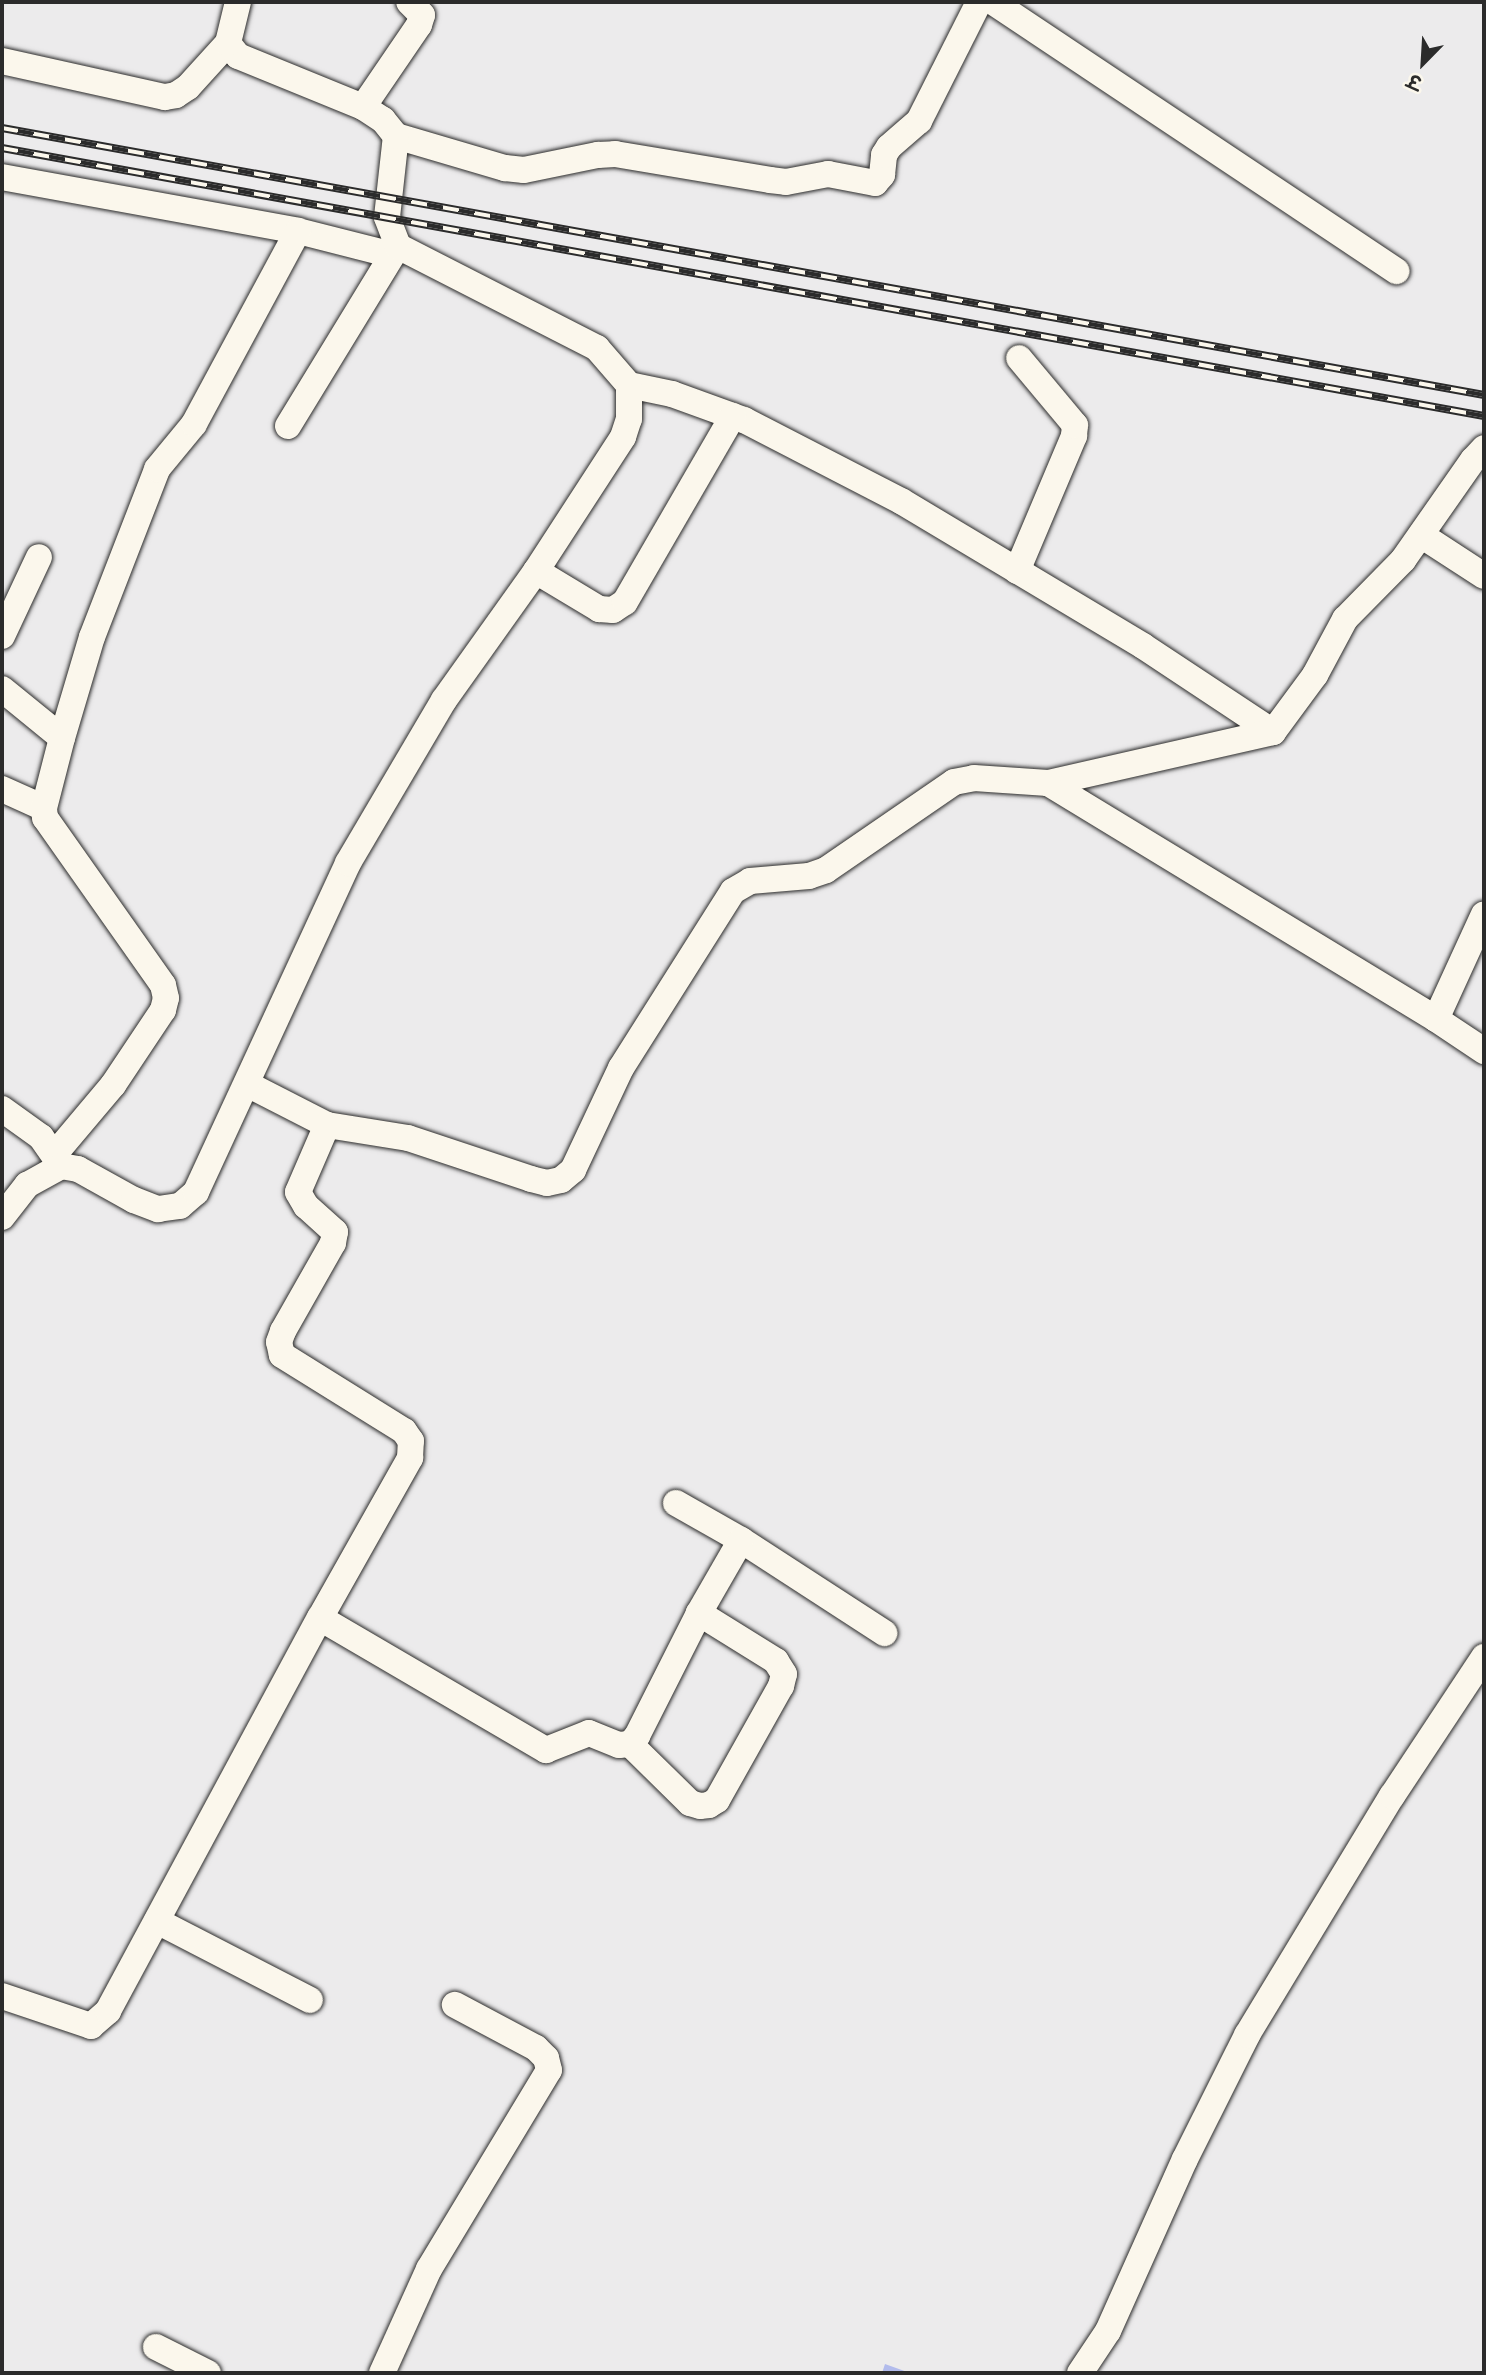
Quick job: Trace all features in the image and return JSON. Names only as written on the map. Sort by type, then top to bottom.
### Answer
[{"type":"street","points":[[2,61],[165,97],[176,95],[188,87],[228,43],[238,2]]},
{"type":"street","points":[[363,107],[419,24],[422,15],[409,2]]},
{"type":"street","points":[[228,43],[238,56],[363,107],[383,120],[396,136],[505,168],[524,170],[597,155],[615,154],[786,182],[828,174],[875,183],[882,175],[884,155],[889,147],[919,121],[979,2]]},
{"type":"street","points":[[993,2],[1397,271]]},
{"type":"street","points":[[288,426],[395,250],[387,217],[396,136]]},
{"type":"street","points":[[2,177],[395,250],[597,348],[629,385],[672,394],[733,416],[901,501],[1143,646],[1273,732]]},
{"type":"street","points":[[2,1217],[27,1185],[57,1161],[107,1094],[163,1010],[166,998],[163,985],[49,828],[44,808],[61,738],[92,637],[157,468],[194,424],[298,231]]},
{"type":"street","points":[[1017,571],[1074,436],[1075,425],[1019,358]]},
{"type":"street","points":[[2,1109],[31,1128],[57,1161],[78,1169],[134,1200],[158,1209],[180,1206],[196,1192],[348,863],[444,699],[536,571],[623,437],[629,419],[629,385]]},
{"type":"street","points":[[536,571],[599,610],[613,610],[625,601],[733,416]]},
{"type":"street","points":[[247,1084],[327,1125],[408,1138],[547,1183],[561,1180],[573,1170],[621,1068],[733,891],[750,881],[808,876],[826,870],[954,782],[974,778],[1048,783],[1273,732],[1315,675],[1345,619],[1403,560],[1484,448]]},
{"type":"street","points":[[1421,535],[1484,576]]},
{"type":"street","points":[[2,636],[39,557]]},
{"type":"street","points":[[2,689],[61,738]]},
{"type":"street","points":[[1048,783],[1436,1019],[1484,1052]]},
{"type":"street","points":[[2,789],[44,808]]},
{"type":"street","points":[[1436,1019],[1484,914]]},
{"type":"street","points":[[2,1996],[91,2026],[108,2011],[320,1618],[410,1458],[411,1441],[392,1422],[282,1355],[279,1342],[284,1331],[333,1243],[335,1232],[306,1206],[298,1192],[327,1125]]},
{"type":"street","points":[[676,1503],[741,1540],[884,1633]]},
{"type":"street","points":[[320,1618],[546,1750],[589,1733],[619,1745],[630,1744],[637,1736],[698,1613],[741,1540]]},
{"type":"street","points":[[630,1744],[690,1802],[700,1806],[709,1805],[718,1800],[781,1686],[784,1674],[776,1661],[698,1613]]},
{"type":"street","points":[[1080,2373],[1108,2331],[1185,2160],[1247,2035],[1392,1796],[1484,1657]]},
{"type":"street","points":[[157,1921],[310,2000]]},
{"type":"street","points":[[382,2373],[429,2269],[549,2070],[546,2058],[536,2048],[455,2005]]},
{"type":"street","points":[[156,2347],[208,2373]]},
{"type":"building","points":[[885,2364],[910,2373],[882,2373]]},
{"type":"railway","points":[[2,128],[1484,395]]},
{"type":"railway","points":[[2,148],[1484,416]]}]
